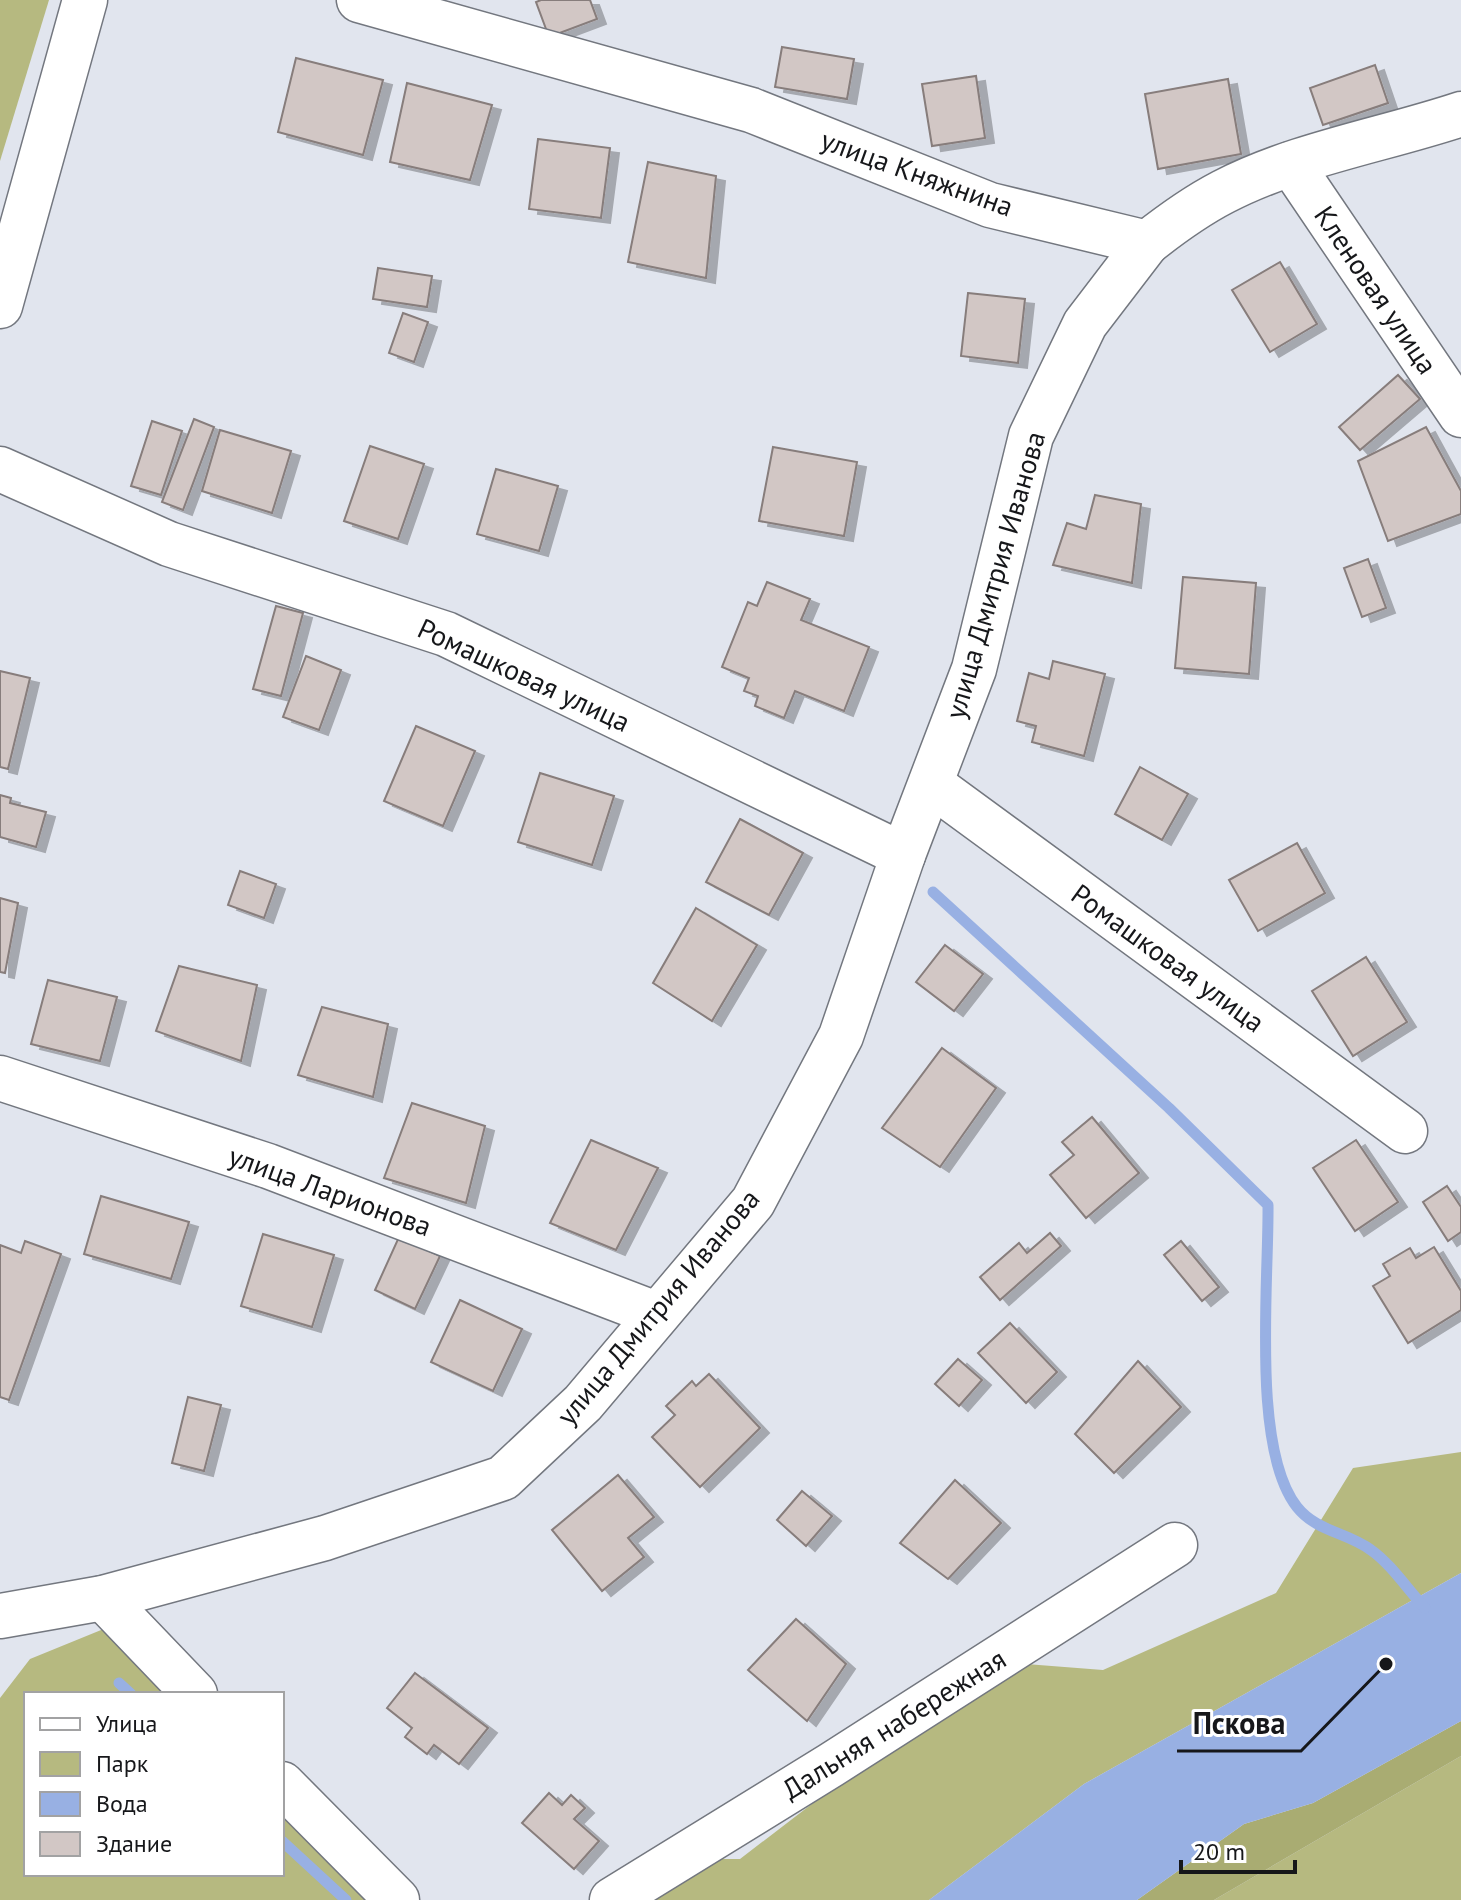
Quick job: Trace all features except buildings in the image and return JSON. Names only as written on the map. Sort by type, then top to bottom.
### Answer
[{"type":"street","points":[[0,306],[85,0]]},
{"type":"street","name":"улица Княжнина","points":[[359,0],[751,110],[990,205],[1147,243]]},
{"type":"street","points":[[1147,243],[1183,215],[1225,191],[1291,164],[1461,114]]},
{"type":"street","name":"Кленовая улица","points":[[1291,164],[1461,415]]},
{"type":"street","name":"улица Дмитрия Иванова","points":[[0,1616],[103,1598],[325,1538],[503,1478],[583,1403],[753,1202],[841,1036],[903,855],[974,669],[1031,436],[1085,324],[1147,243]]},
{"type":"street","name":"Ромашковая улица","points":[[0,469],[169,544],[446,634],[903,855]]},
{"type":"street","name":"Ромашковая улица","points":[[931,784],[1405,1131]]},
{"type":"street","name":"улица Ларионова","points":[[0,1078],[268,1166],[656,1314]]},
{"type":"street","name":"Дальняя набережная","points":[[612,1900],[831,1765],[1175,1545]]},
{"type":"street","points":[[103,1598],[193,1692]]},
{"type":"street","points":[[284,1786],[397,1900]]},
{"type":"green space","points":[[0,0],[49,0],[0,161]]},
{"type":"green space","points":[[1461,1452],[1461,1573],[1084,1784],[929,1900],[637,1900],[695,1859],[740,1859],[843,1780],[1026,1664],[1103,1670],[1276,1593],[1353,1468]]},
{"type":"green space","points":[[106,1628],[171,1692],[24,1692],[24,1876],[284,1876],[284,1802],[383,1900],[0,1900],[0,1698],[30,1659]]},
{"type":"green space","points":[[1461,1721],[1461,1756],[1214,1900],[1137,1900],[1244,1824],[1313,1803]]},
{"type":"green space","points":[[1461,1756],[1461,1900],[1214,1900]]},
{"type":"water","points":[[1461,1573],[1461,1721],[1313,1803],[1244,1824],[1137,1900],[929,1900],[1084,1784]]},
{"type":"waterway","points":[[933,892],[1169,1108],[1268,1205],[1265,1319],[1268,1406],[1273,1446],[1283,1480],[1297,1507],[1305,1515],[1371,1550],[1425,1608]]},
{"type":"waterway","points":[[119,1683],[129,1692]]},
{"type":"waterway","points":[[284,1843],[346,1900]]},
{"type":"place","name":"Пскова","points":[[1386,1664]]}]
